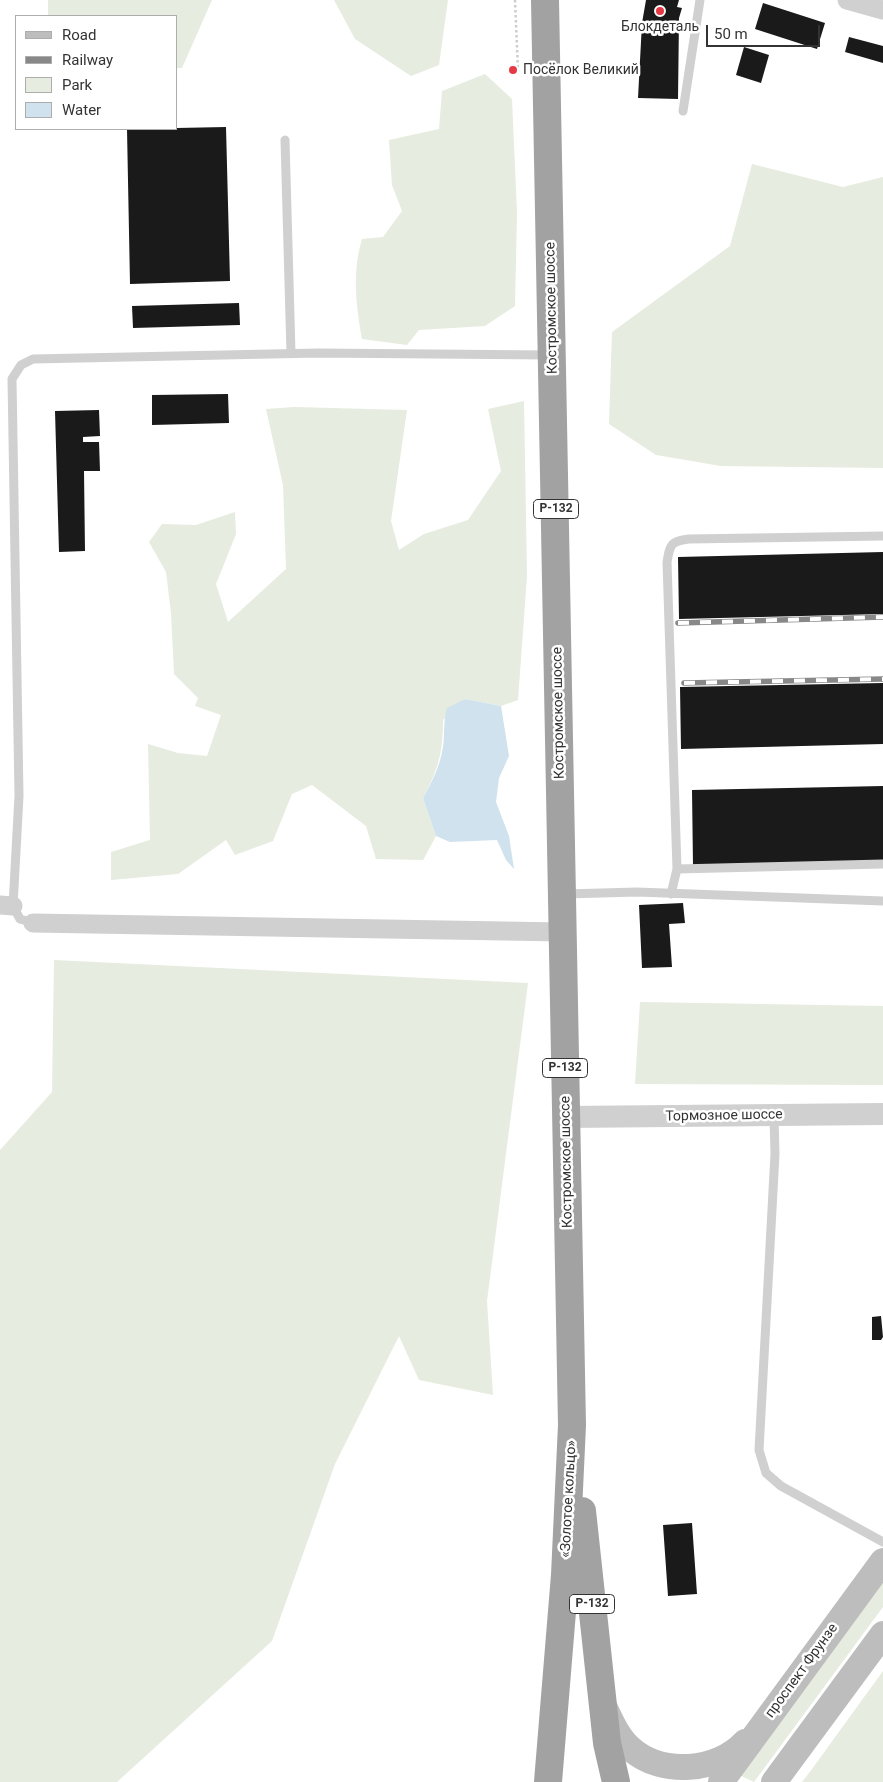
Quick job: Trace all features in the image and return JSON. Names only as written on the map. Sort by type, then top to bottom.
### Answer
[{"type":"highway","name":"Костромское шоссе","points":[[545,0],[572,1425]]},
{"type":"highway","name":"«Золотое кольцо»","points":[[572,1425],[610,1761],[616,1782]]},
{"type":"highway","name":"«Золотое кольцо»","points":[[548,1782],[566,1575],[572,1425]]},
{"type":"main road","name":"проспект Фрунзе","points":[[722,1782],[883,1561]]},
{"type":"main road","points":[[774,1782],[883,1634]]},
{"type":"main road","points":[[604,1706],[613,1725],[630,1749],[651,1762],[674,1768],[702,1765],[724,1757],[742,1745],[763,1724]]},
{"type":"street","points":[[848,0],[883,10]]},
{"type":"street","points":[[33,923],[563,932]]},
{"type":"street","name":"Тормозное шоссе","points":[[566,1117],[883,1114]]},
{"type":"lane","points":[[683,111],[700,0]]},
{"type":"lane","points":[[285,140],[291,354]]},
{"type":"lane","points":[[33,923],[20,918],[6,906],[19,796],[12,379],[21,365],[33,359],[291,354],[553,355]]},
{"type":"lane","points":[[671,894],[677,869],[667,562],[672,544],[677,540],[689,539],[883,536]]},
{"type":"lane","points":[[677,869],[883,864]]},
{"type":"lane","points":[[562,894],[637,892],[883,901]]},
{"type":"lane","points":[[774,1115],[775,1154],[759,1450],[766,1473],[781,1486],[883,1542]]},
{"type":"path","points":[[515,0],[518,71]]},
{"type":"green space","points":[[48,0],[212,0],[182,68],[178,68],[178,15],[48,15]]},
{"type":"green space","points":[[334,0],[448,0],[439,65],[411,76],[355,39]]},
{"type":"green space","points":[[485,74],[512,99],[517,213],[515,306],[485,326],[419,330],[407,345],[362,339],[358,314],[356,276],[362,239],[383,237],[402,211],[392,185],[389,140],[439,129],[442,91]]},
{"type":"green space","points":[[752,164],[843,187],[883,177],[883,468],[721,466],[656,455],[609,424],[612,332],[730,246]]},
{"type":"green space","points":[[524,401],[527,576],[518,700],[501,706],[465,699],[443,720],[439,761],[423,798],[436,836],[423,860],[376,859],[366,826],[312,785],[292,794],[273,841],[235,855],[226,840],[178,874],[111,880],[111,852],[150,840],[148,744],[178,753],[207,756],[221,715],[195,706],[198,698],[174,674],[171,613],[166,572],[149,542],[162,524],[196,525],[235,512],[236,534],[216,584],[228,622],[286,569],[283,485],[266,409],[294,407],[407,410],[391,521],[399,550],[424,534],[468,520],[501,471],[488,409]]},
{"type":"green space","points":[[54,960],[528,983],[487,1301],[493,1395],[419,1380],[399,1336],[335,1464],[272,1641],[117,1782],[0,1782],[0,1150],[52,1092]]},
{"type":"green space","points":[[640,1002],[883,1006],[883,1085],[635,1084]]},
{"type":"green space","points":[[883,1583],[883,1607],[754,1782],[739,1775]]},
{"type":"green space","points":[[883,1671],[883,1782],[802,1782],[812,1769]]},
{"type":"water","points":[[465,699],[501,706],[509,756],[499,778],[496,802],[509,836],[514,869],[506,860],[497,840],[450,842],[436,836],[423,798],[440,761],[447,708]]},
{"type":"building","points":[[646,0],[679,0],[677,7],[682,8],[679,18],[678,99],[638,98],[642,23]]},
{"type":"building","points":[[763,3],[825,23],[817,49],[755,29]]},
{"type":"building","points":[[849,37],[883,46],[883,63],[845,52]]},
{"type":"building","points":[[744,47],[769,55],[761,83],[736,75]]},
{"type":"building","points":[[226,127],[230,281],[130,284],[127,130],[178,130],[178,128]]},
{"type":"building","points":[[239,303],[240,325],[133,328],[132,306]]},
{"type":"building","points":[[228,394],[229,423],[152,425],[152,395]]},
{"type":"building","points":[[99,410],[100,436],[83,437],[83,442],[99,442],[100,471],[84,471],[85,551],[59,552],[55,411]]},
{"type":"building","points":[[883,552],[883,614],[679,619],[678,557]]},
{"type":"building","points":[[883,683],[883,744],[681,749],[680,687]]},
{"type":"building","points":[[883,786],[883,861],[693,866],[692,790]]},
{"type":"building","points":[[683,903],[685,923],[669,924],[672,967],[642,968],[639,905]]},
{"type":"building","points":[[881,1316],[883,1337],[881,1340],[872,1340],[872,1317]]},
{"type":"building","points":[[692,1523],[697,1594],[668,1596],[663,1525]]},
{"type":"railway","points":[[678,623],[883,617]]},
{"type":"railway","points":[[684,683],[883,679]]},
{"type":"place","name":"Блокдеталь","points":[[660,11]]},
{"type":"place","name":"Посёлок Великий","points":[[513,70]]}]
